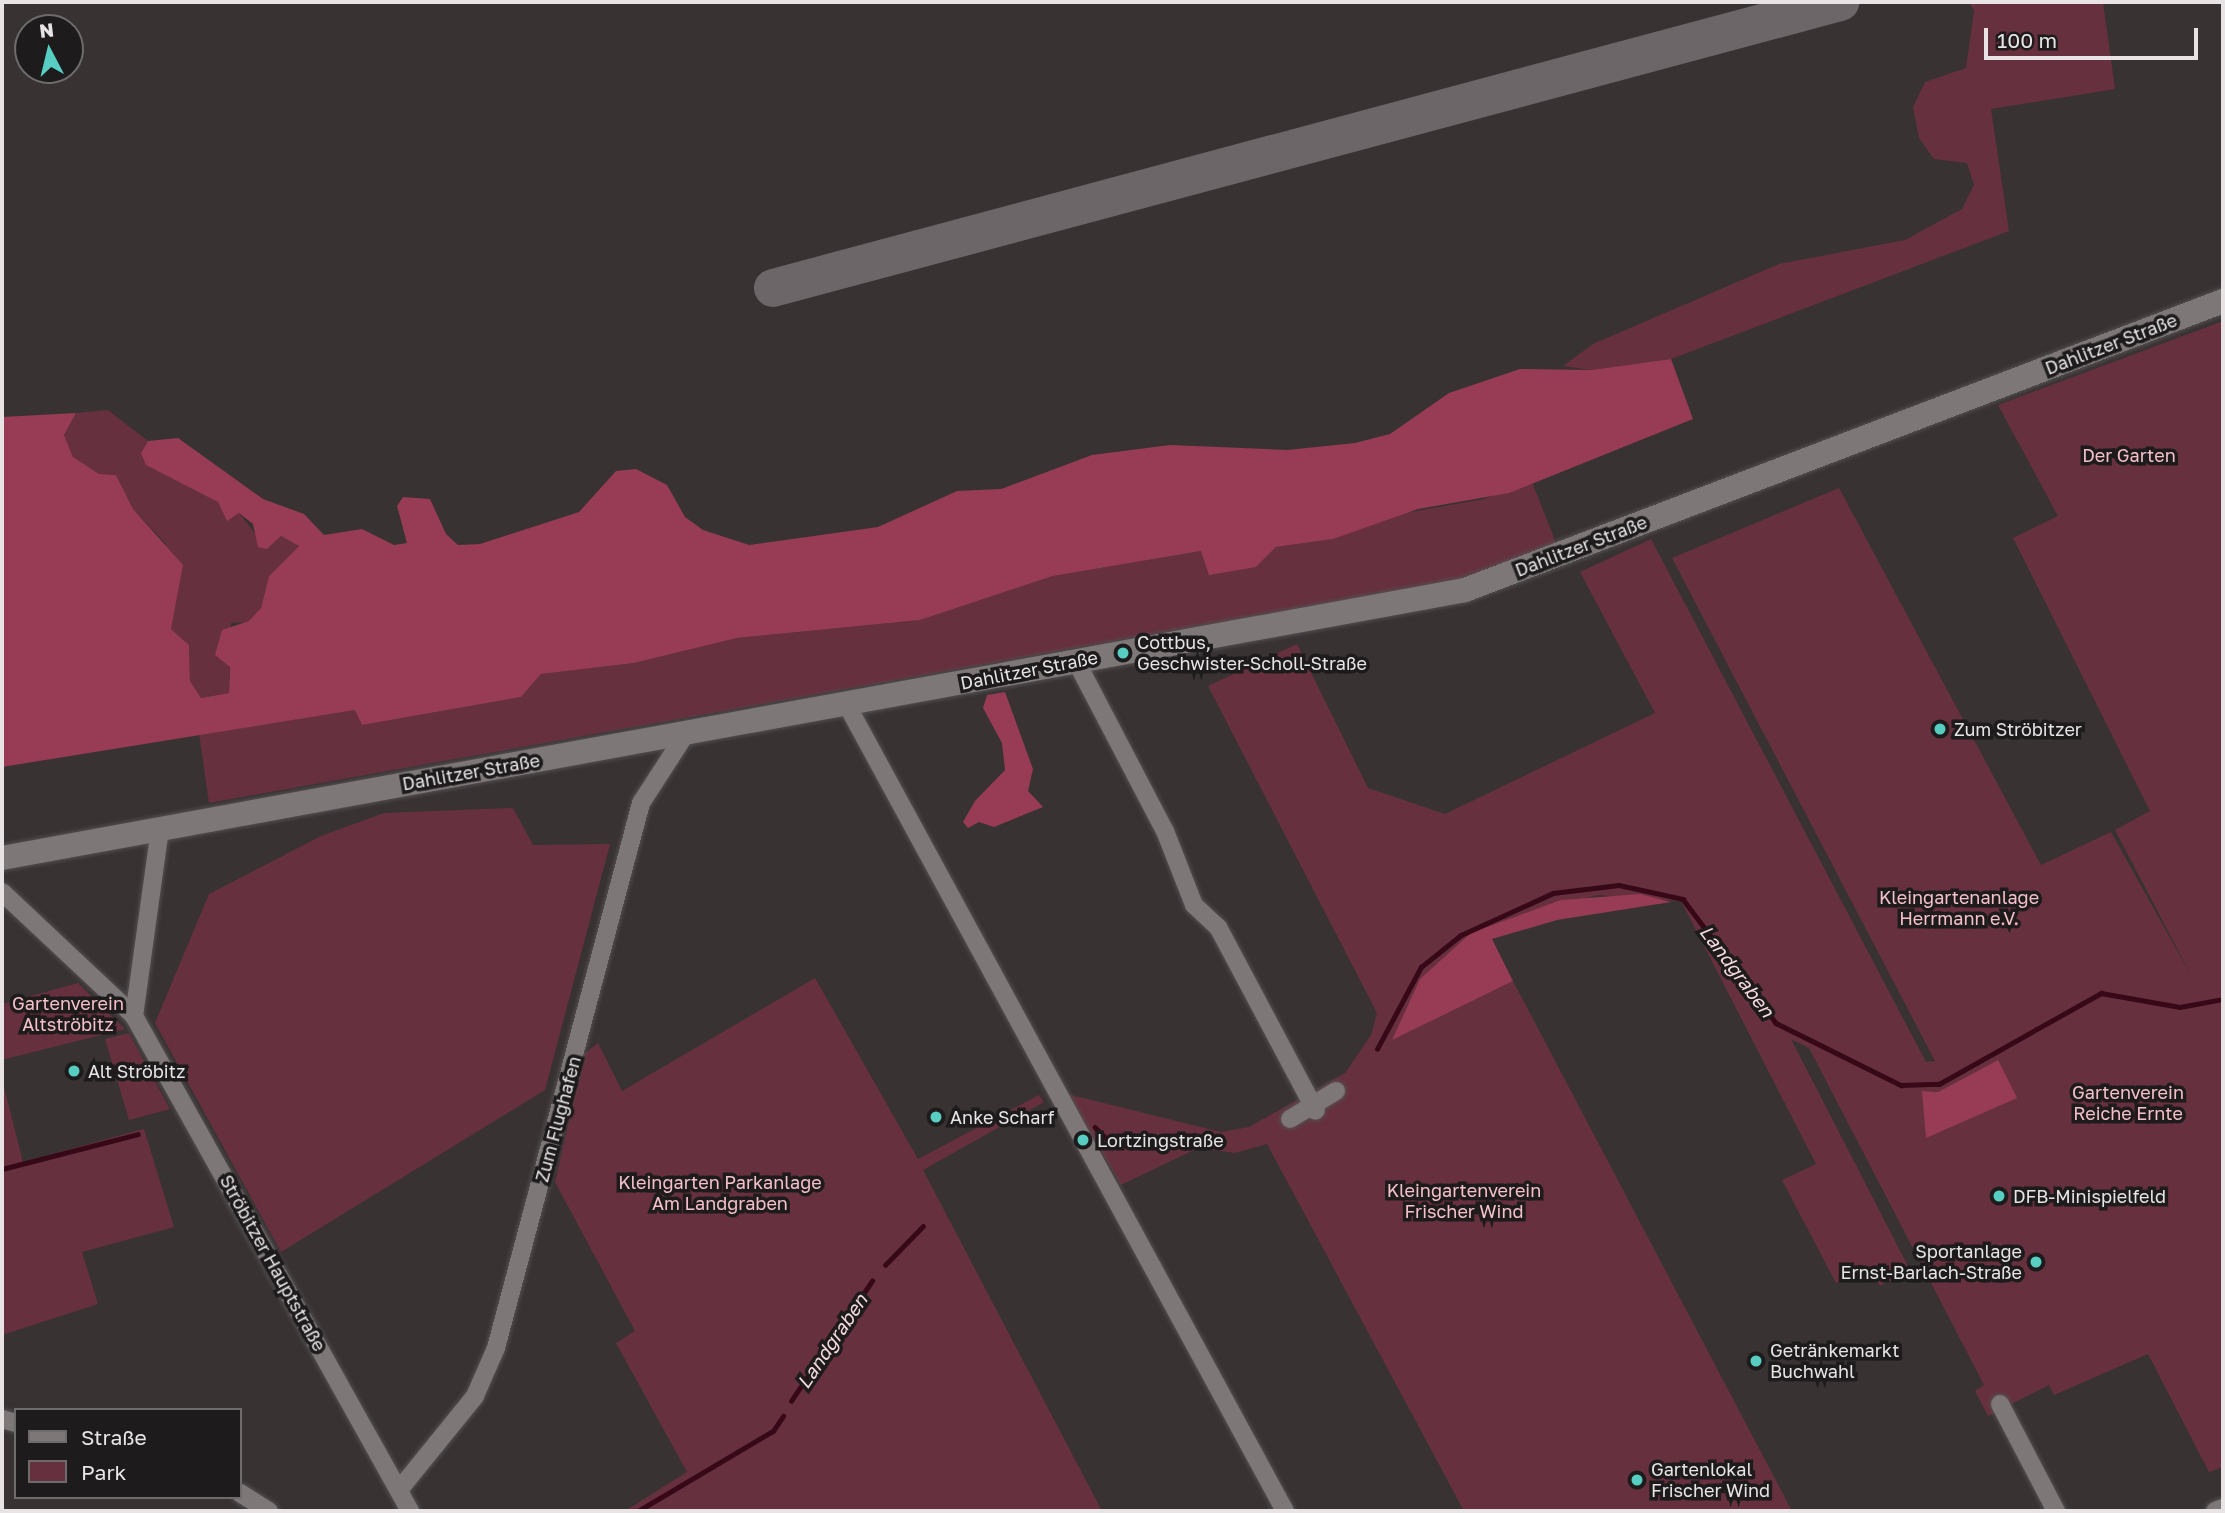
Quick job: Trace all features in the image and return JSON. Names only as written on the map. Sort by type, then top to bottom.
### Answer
[{"type":"street","name":"Dahlitzer Straße","points":[[2,858],[1465,590],[2223,301]]},
{"type":"street","points":[[1076,661],[1165,831],[1194,905],[1218,927],[1314,1108]]},
{"type":"street","points":[[848,705],[1285,1511]]},
{"type":"street","name":"Zum Flughafen","points":[[399,1490],[475,1396],[496,1348],[640,803],[687,733]]},
{"type":"street","points":[[134,1016],[160,828]]},
{"type":"street","name":"Ströbitzer Hauptstraße","points":[[2,892],[134,1016],[410,1511]]},
{"type":"street","points":[[1290,1119],[1314,1108],[1336,1091]]},
{"type":"street","points":[[2000,1404],[2056,1511]]},
{"type":"street","points":[[242,1494],[269,1511]]},
{"type":"street","points":[[2215,1511],[2223,1508]]},
{"type":"green space","points":[[1969,2],[2103,2],[2115,89],[1991,109],[2009,231],[1671,359],[1591,370],[1563,366],[1593,344],[1779,264],[1905,240],[1962,209],[1974,185],[1967,163],[1934,159],[1919,138],[1913,107],[1925,82],[1966,68],[1974,11]]},
{"type":"green space","points":[[2223,321],[2223,1467],[2209,1472],[2148,1354],[2054,1395],[2049,1385],[1988,1416],[1975,1391],[1984,1385],[1809,1048],[1791,1039],[1910,1270],[1880,1286],[1870,1266],[1836,1283],[1782,1180],[1816,1164],[1681,901],[1598,895],[1513,917],[1392,1039],[1513,981],[1792,1511],[1464,1511],[1267,1144],[1235,1153],[1198,1148],[1121,1185],[1067,1094],[1221,1132],[1249,1127],[1345,1073],[1371,1035],[1377,1013],[1208,686],[1297,644],[1368,788],[1445,814],[1655,713],[1580,572],[1651,539],[1926,1062],[1935,1061],[1672,558],[1839,488],[2041,865],[2111,832],[2192,977],[2115,830],[2150,811],[2013,538],[2058,516],[1998,405]],"holes":[[[1998,1060],[1926,1137],[1923,1091],[1938,1092]]]},
{"type":"green space","points":[[108,410],[148,441],[141,453],[218,502],[227,520],[239,513],[267,549],[281,536],[299,546],[269,576],[261,608],[249,622],[231,623],[229,693],[201,698],[190,681],[189,645],[171,629],[166,544],[133,509],[116,475],[99,474],[73,457],[64,435],[76,413]]},
{"type":"green space","points":[[1532,482],[1556,543],[1461,579],[209,803],[199,733],[356,710],[362,725],[521,697],[541,674],[634,663],[737,638],[920,620],[1053,576],[1201,551],[1256,567],[1276,547],[1333,539],[1388,516],[1484,499]]},
{"type":"green space","points":[[513,808],[533,845],[610,844],[545,1090],[281,1252],[155,1023],[209,894],[321,836],[384,813]]},
{"type":"green space","name":"Kleingarten Parkanlage Am Landgraben","points":[[815,978],[918,1159],[1039,1095],[1044,1102],[923,1170],[1102,1511],[625,1511],[687,1472],[616,1343],[635,1331],[555,1182],[584,1054],[598,1043],[622,1091]]},
{"type":"green space","name":"Gartenverein Altströbitz","points":[[78,983],[125,1029],[2,1060],[2,1004]]},
{"type":"green space","points":[[129,1033],[170,1109],[129,1120],[105,1039]]},
{"type":"green space","name":"Gartenverein Altströbitz","points":[[2,1079],[23,1162],[144,1129],[174,1227],[82,1252],[98,1304],[2,1335]]},
{"type":"shaded area","points":[[1671,359],[1693,419],[1509,493],[1418,509],[1333,539],[1276,547],[1256,567],[1209,575],[1201,551],[1053,576],[920,620],[737,638],[634,663],[541,674],[521,697],[362,725],[355,710],[2,767],[2,417],[76,413],[64,435],[73,457],[99,474],[116,475],[133,509],[183,565],[171,629],[189,645],[190,681],[201,698],[229,693],[230,667],[215,655],[222,630],[249,621],[261,608],[269,576],[299,546],[281,536],[267,549],[258,547],[253,524],[239,513],[227,521],[218,502],[146,465],[141,453],[148,441],[178,438],[263,499],[304,514],[324,535],[362,529],[394,545],[407,543],[397,506],[403,497],[430,499],[446,534],[458,545],[480,544],[579,512],[616,471],[636,469],[667,485],[685,517],[703,530],[749,545],[878,527],[957,491],[1001,489],[1092,455],[1170,445],[1287,450],[1355,443],[1390,434],[1449,393],[1520,369],[1591,370]]},
{"type":"shaded area","points":[[1005,692],[1033,769],[1028,791],[1043,807],[994,827],[979,822],[968,828],[963,822],[975,801],[1005,770],[1002,743],[983,708],[987,695]]},
{"type":"shaded area","points":[[1640,894],[1671,902],[1557,920],[1492,939],[1513,981],[1392,1040],[1420,979],[1471,933],[1561,900]]},
{"type":"shaded area","points":[[1998,1060],[2017,1098],[1926,1138],[1922,1091],[1938,1092]]},
{"type":"waterway","name":"Landgraben","points":[[1377,1049],[1421,967],[1461,935],[1553,893],[1619,885],[1683,899],[1776,1023],[1901,1085],[1939,1084],[2101,993],[2180,1007],[2223,999]]},
{"type":"waterway","name":"Landgraben","points":[[1095,1127],[1112,1144],[1160,1146]]},
{"type":"waterway","points":[[2,1169],[138,1134]]},
{"type":"waterway","name":"Landgraben","points":[[885,1265],[923,1226]]},
{"type":"waterway","name":"Landgraben","points":[[791,1401],[872,1281]]},
{"type":"waterway","name":"Landgraben","points":[[638,1511],[773,1431],[783,1416]]},
{"type":"taxiway","points":[[773,288],[1840,2]]},
{"type":"place","name":"Cottbus, Geschwister-Scholl-Straße","points":[[1123,653]]},
{"type":"place","name":"Zum Ströbitzer","points":[[1940,729]]},
{"type":"place","name":"Alt Ströbitz","points":[[74,1071]]},
{"type":"place","name":"Anke Scharf","points":[[936,1117]]},
{"type":"place","name":"Lortzingstraße","points":[[1083,1140]]},
{"type":"place","name":"DFB-Minispielfeld","points":[[1999,1196]]},
{"type":"place","name":"Sportanlage Ernst-Barlach-Straße","points":[[2036,1262]]},
{"type":"place","name":"Getränkemarkt Buchwahl","points":[[1756,1361]]},
{"type":"place","name":"Gartenlokal Frischer Wind","points":[[1637,1480]]},
{"type":"park label","name":"Der Garten","points":[[2129,455]]},
{"type":"park label","name":"Kleingartenanlage Herrmann e.V.","points":[[1959,908]]},
{"type":"park label","name":"Gartenverein Reiche Ernte","points":[[2128,1103]]},
{"type":"park label","name":"Kleingartenverein Frischer Wind","points":[[1464,1201]]}]
